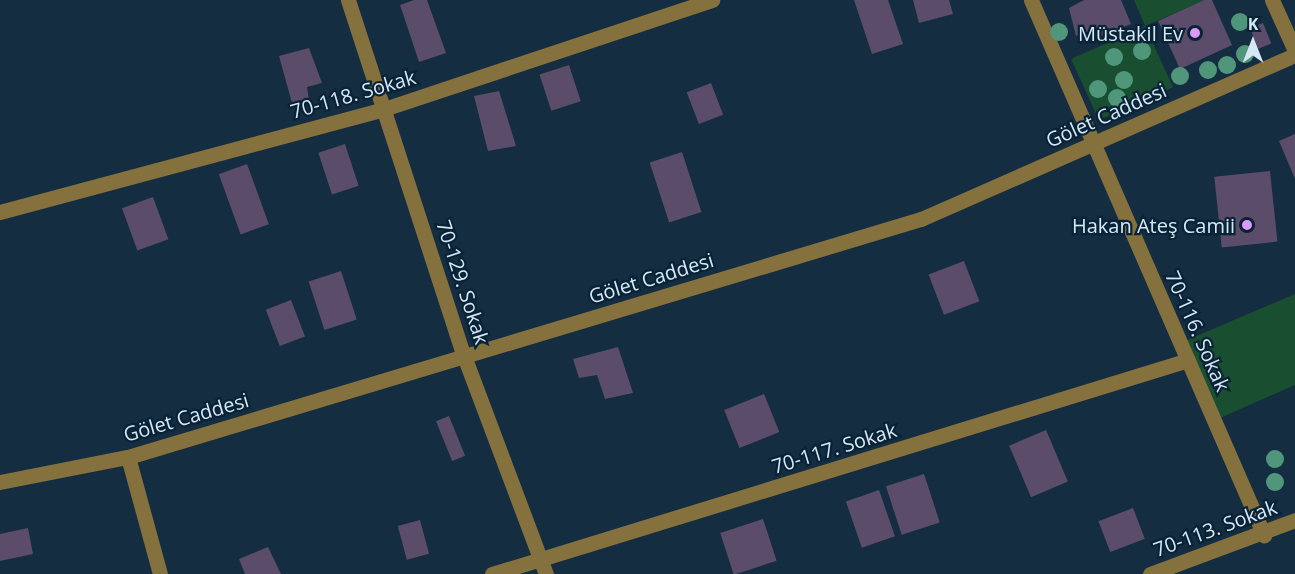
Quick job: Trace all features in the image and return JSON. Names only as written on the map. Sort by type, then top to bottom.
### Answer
[{"type":"street","name":"70-129. Sokak","points":[[348,0],[464,356],[544,568]]},
{"type":"street","name":"70-118. Sokak","points":[[0,212],[384,109],[712,0]]},
{"type":"street","name":"70-116. Sokak","points":[[1031,0],[1264,535]]},
{"type":"street","points":[[1272,0],[1295,53]]},
{"type":"street","name":"Gölet Caddesi","points":[[0,482],[128,457],[921,219],[1295,53]]},
{"type":"street","name":"70-117. Sokak","points":[[492,574],[544,568],[1188,360]]},
{"type":"street","points":[[128,457],[160,574]]},
{"type":"street","name":"70-113. Sokak","points":[[1150,574],[1264,535],[1295,520]]},
{"type":"green space","points":[[1134,0],[1204,0],[1145,26]]},
{"type":"green space","points":[[1145,26],[1173,87],[1099,120],[1071,59]]},
{"type":"green space","points":[[1295,294],[1295,385],[1220,418],[1185,341]]},
{"type":"building","points":[[414,0],[427,0],[446,53],[419,62],[400,5]]},
{"type":"building","points":[[854,0],[888,0],[903,44],[872,54]]},
{"type":"building","points":[[913,0],[949,0],[953,14],[919,23]]},
{"type":"building","name":"Müstakil Ev","points":[[1084,0],[1121,0],[1131,24],[1084,43],[1080,34],[1076,36],[1069,8]]},
{"type":"building","name":"Müstakil Ev","points":[[1204,0],[1212,0],[1232,45],[1180,69],[1158,21]]},
{"type":"building","points":[[1263,23],[1271,43],[1258,49],[1250,28]]},
{"type":"building","points":[[309,48],[322,83],[307,87],[309,100],[292,103],[279,56]]},
{"type":"building","points":[[569,65],[581,101],[551,111],[540,75]]},
{"type":"building","points":[[711,83],[723,115],[699,124],[687,92]]},
{"type":"building","points":[[499,91],[516,146],[488,151],[474,96]]},
{"type":"building","points":[[1295,134],[1295,179],[1279,141]]},
{"type":"building","points":[[345,144],[359,186],[332,194],[318,153]]},
{"type":"building","points":[[682,152],[701,212],[669,222],[650,163]]},
{"type":"building","points":[[247,164],[269,224],[241,234],[219,174]]},
{"type":"building","name":"Hakan Ateş Camii","points":[[1270,171],[1277,242],[1222,247],[1214,177]]},
{"type":"building","points":[[153,197],[168,239],[137,251],[122,208]]},
{"type":"building","points":[[964,261],[979,301],[944,315],[929,275]]},
{"type":"building","points":[[341,271],[357,320],[324,330],[309,282]]},
{"type":"building","points":[[291,300],[305,336],[280,346],[266,310]]},
{"type":"building","points":[[618,347],[633,393],[605,399],[597,375],[579,378],[573,359]]},
{"type":"building","points":[[764,394],[779,432],[739,448],[724,410]]},
{"type":"building","points":[[449,416],[465,456],[452,461],[436,421]]},
{"type":"building","points":[[1046,430],[1068,482],[1031,497],[1009,446]]},
{"type":"building","points":[[924,474],[940,523],[902,535],[886,486]]},
{"type":"building","points":[[879,490],[895,536],[862,548],[846,501]]},
{"type":"building","points":[[1133,508],[1145,539],[1110,552],[1098,521]]},
{"type":"building","points":[[763,519],[777,561],[734,574],[720,533]]},
{"type":"building","points":[[420,520],[429,554],[407,560],[398,526]]},
{"type":"building","points":[[28,528],[33,554],[0,561],[0,534]]},
{"type":"building","points":[[268,547],[281,574],[245,574],[239,559]]},
{"type":"place","name":"Müstakil Ev","points":[[1195,33]]},
{"type":"place","name":"Hakan Ateş Camii","points":[[1247,225]]}]
